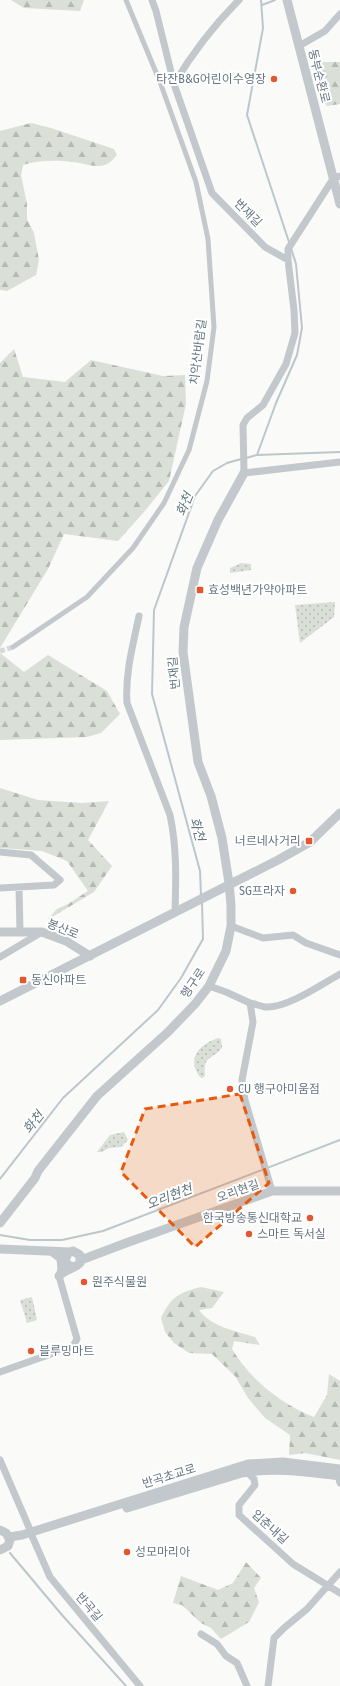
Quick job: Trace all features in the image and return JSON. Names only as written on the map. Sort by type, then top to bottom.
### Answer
[{"type":"street","name":"치악산바람길","points":[[13,647],[87,597],[133,548],[164,503],[188,450],[207,381],[214,327],[208,239],[196,182],[160,82],[126,0]]},
{"type":"street","name":"번재길","points":[[152,0],[174,84],[212,193],[265,246],[288,260]]},
{"type":"street","points":[[174,84],[192,54],[218,21],[239,0]]},
{"type":"street","name":"동부순환로","points":[[288,4],[337,178],[340,204]]},
{"type":"street","points":[[299,46],[325,31],[340,14]]},
{"type":"street","points":[[337,178],[288,249],[295,333],[292,345],[286,364],[263,405],[247,418],[243,424],[244,471],[340,462]]},
{"type":"street","name":"번재길","points":[[229,883],[222,838],[211,796],[198,762],[183,652],[184,627],[196,568],[218,520],[244,471]]},
{"type":"street","points":[[140,616],[129,660],[126,685],[127,703],[170,815],[176,862],[175,912]]},
{"type":"street","points":[[0,1001],[90,956],[229,883],[278,860],[310,842],[340,813]]},
{"type":"street","points":[[0,852],[30,855],[60,880],[54,885],[0,888]]},
{"type":"street","name":"행구로","points":[[0,1223],[4,1211],[30,1176],[38,1171],[97,1096],[168,1032],[195,1004],[209,986],[226,951],[230,926],[229,883]]},
{"type":"street","points":[[19,887],[20,932]]},
{"type":"street","points":[[230,926],[263,938],[293,935],[306,943],[340,955]]},
{"type":"street","name":"봉산로","points":[[0,932],[42,932],[66,941],[90,956]]},
{"type":"street","points":[[0,957],[42,932]]},
{"type":"street","points":[[209,986],[250,1003],[266,1007],[280,1006],[307,993],[340,974]]},
{"type":"street","points":[[250,1003],[253,1022],[242,1080],[245,1100],[271,1188]]},
{"type":"street","name":"오리현길","points":[[81,1260],[271,1188],[340,1191]]},
{"type":"street","points":[[0,1249],[51,1252],[90,1252],[126,1243]]},
{"type":"street","points":[[51,1252],[68,1265],[74,1267]]},
{"type":"street","points":[[0,1372],[68,1348],[76,1343],[78,1339],[59,1276],[63,1260],[66,1256],[73,1252]]},
{"type":"street","points":[[59,1276],[64,1271],[79,1265],[81,1260],[80,1255],[73,1252]]},
{"type":"street","name":"반곡길","points":[[0,1460],[50,1577],[140,1686]]},
{"type":"street","name":"반곡초교로","points":[[31,1534],[248,1464],[283,1462],[340,1474]]},
{"type":"street","name":"반곡초교로","points":[[4,1534],[31,1534],[247,1472],[284,1469],[340,1474]]},
{"type":"street","name":"입춘내길","points":[[247,1472],[254,1479],[255,1485],[239,1505],[239,1514],[293,1564],[340,1593]]},
{"type":"street","points":[[0,1550],[6,1548],[4,1534]]},
{"type":"street","points":[[268,1686],[274,1638],[307,1609],[340,1572]]},
{"type":"street","points":[[201,1634],[217,1644],[226,1656],[237,1663],[247,1686]]},
{"type":"highlighted area","points":[[240,1094],[269,1183],[195,1247],[121,1172],[145,1109]]},
{"type":"green space","points":[[11,0],[84,0],[80,11],[24,8]]},
{"type":"green space","points":[[323,62],[340,62],[340,104],[327,106],[320,95],[317,79]]},
{"type":"green space","points":[[31,123],[51,128],[114,149],[117,155],[108,163],[99,166],[54,161],[41,161],[23,165],[21,175],[27,204],[27,219],[34,233],[39,260],[36,275],[7,291],[0,290],[0,131]]},
{"type":"green space","points":[[14,349],[23,377],[65,382],[91,360],[163,376],[185,375],[186,404],[169,481],[118,541],[64,534],[48,569],[0,648],[0,363]]},
{"type":"green space","points":[[241,563],[251,564],[251,570],[230,573],[230,568]]},
{"type":"green space","points":[[335,602],[334,617],[300,643],[295,605]]},
{"type":"green space","points":[[0,653],[24,672],[48,655],[107,691],[120,714],[101,733],[87,737],[0,740]]},
{"type":"green space","points":[[0,788],[38,800],[82,803],[109,801],[88,840],[112,866],[94,892],[47,920],[57,909],[88,891],[67,861],[42,851],[0,848]]},
{"type":"green space","points":[[218,1038],[221,1039],[222,1047],[206,1063],[205,1076],[202,1078],[195,1068],[194,1062],[197,1052],[208,1042]]},
{"type":"green space","points":[[124,1132],[128,1140],[121,1147],[109,1148],[102,1152],[97,1152],[110,1135]]},
{"type":"green space","points":[[201,1287],[224,1292],[212,1308],[199,1310],[210,1321],[255,1337],[260,1345],[234,1341],[232,1349],[257,1381],[278,1398],[301,1412],[314,1417],[327,1395],[329,1374],[340,1381],[340,1460],[305,1453],[289,1455],[290,1435],[265,1418],[248,1398],[235,1376],[212,1354],[189,1353],[174,1343],[165,1332],[161,1318],[172,1300],[176,1296],[187,1291]]},
{"type":"green space","points":[[32,1297],[37,1320],[27,1323],[20,1300]]},
{"type":"green space","points":[[246,1562],[261,1578],[254,1588],[259,1602],[249,1622],[221,1639],[211,1628],[201,1623],[182,1605],[173,1603],[181,1576],[218,1590],[233,1583]]},
{"type":"waterway","points":[[261,0],[263,28],[247,115],[289,242]]},
{"type":"waterway","points":[[262,5],[275,0]]},
{"type":"waterway","points":[[257,455],[276,403],[297,355],[302,328],[296,264],[291,248]]},
{"type":"waterway","points":[[246,458],[257,455],[340,452]]},
{"type":"waterway","name":"화천","points":[[201,896],[200,871],[152,694],[154,610],[195,496],[213,471],[227,463],[241,459]]},
{"type":"waterway","name":"화천","points":[[0,1179],[63,1098],[158,1010],[181,978],[203,939],[202,903]]},
{"type":"waterway","name":"오리현천","points":[[0,1235],[30,1240],[62,1240],[103,1231],[340,1140]]},
{"type":"waterway","points":[[10,1553],[62,1615],[126,1686]]},
{"type":"tunnel","points":[[0,651],[13,647]]},
{"type":"place","name":"타잔B&G어린이수영장","points":[[274,79]]},
{"type":"place","name":"효성백년가약아파트","points":[[200,590]]},
{"type":"place","name":"너르네사거리","points":[[309,841]]},
{"type":"place","name":"SG프라자","points":[[293,891]]},
{"type":"place","name":"동신아파트","points":[[23,980]]},
{"type":"place","name":"CU 행구아미움점","points":[[230,1089]]},
{"type":"place","name":"한국방송통신대학교","points":[[310,1218]]},
{"type":"place","name":"스마트 독서실","points":[[249,1234]]},
{"type":"place","name":"원주식물원","points":[[84,1282]]},
{"type":"place","name":"블루밍마트","points":[[31,1351]]},
{"type":"place","name":"성모마리아","points":[[127,1552]]}]
